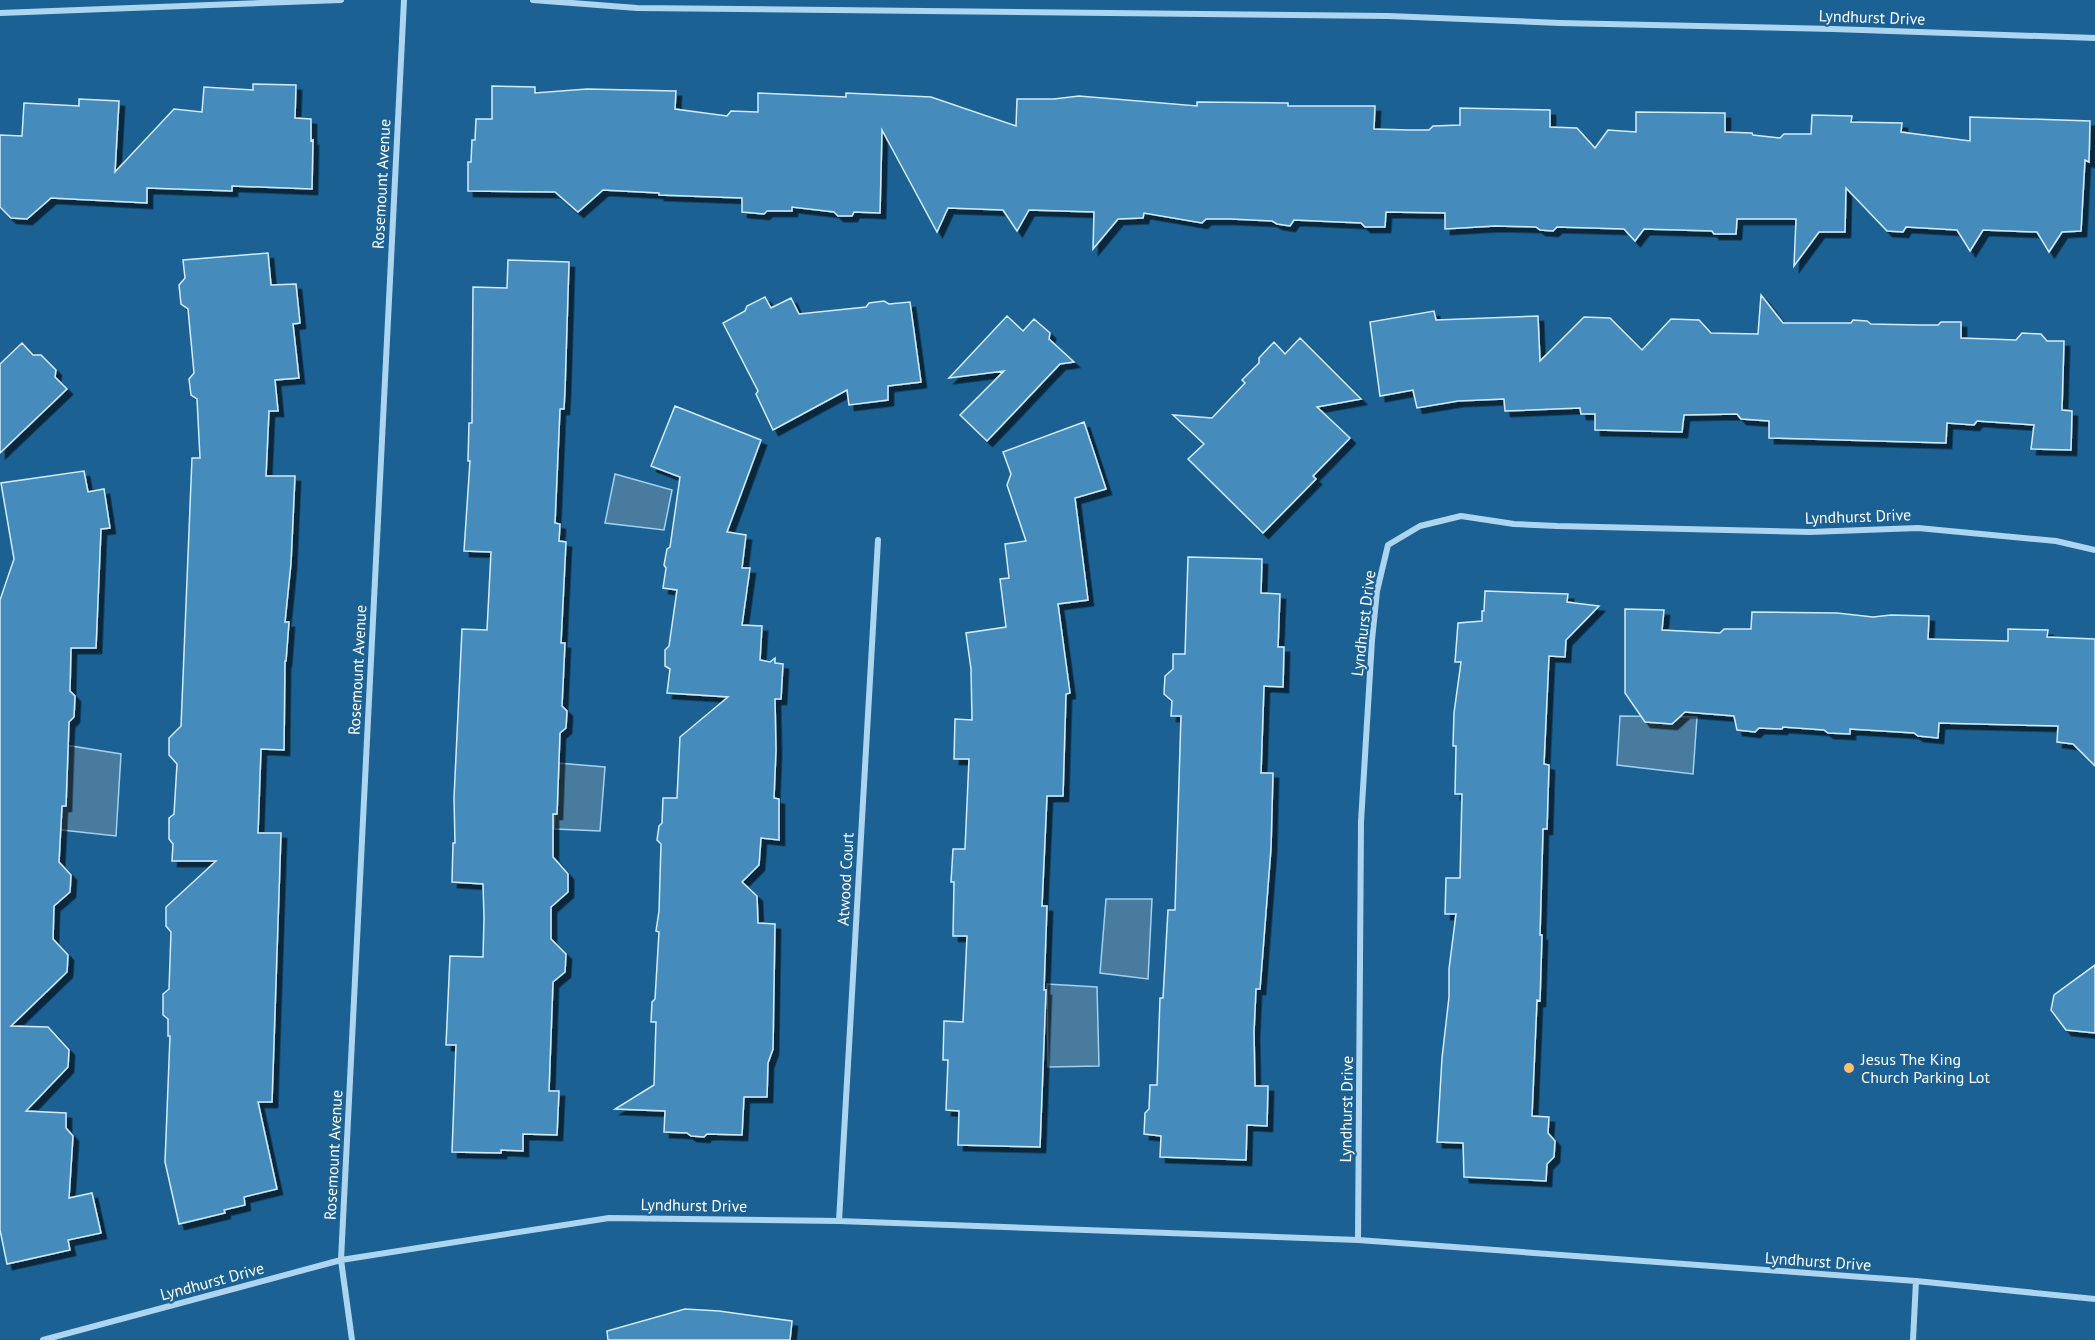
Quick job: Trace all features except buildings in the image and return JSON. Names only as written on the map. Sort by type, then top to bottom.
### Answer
[{"type":"street","points":[[0,13],[341,0]]},
{"type":"street","name":"Rosemount Avenue","points":[[352,1340],[341,1260],[404,0]]},
{"type":"street","name":"Lyndhurst Drive","points":[[533,0],[637,8],[1388,16],[2095,38]]},
{"type":"street","name":"Lyndhurst Drive","points":[[1358,1240],[1361,822],[1372,639],[1377,591],[1388,545],[1420,526],[1461,516],[1514,524],[1557,526],[1810,532],[1918,528],[2056,541],[2095,550]]},
{"type":"street","name":"Atwood Court","points":[[839,1221],[878,540]]},
{"type":"street","name":"Lyndhurst Drive","points":[[43,1340],[341,1260],[609,1218],[839,1221],[1358,1240],[1916,1281],[2095,1299]]},
{"type":"street","points":[[1913,1340],[1916,1281]]},
{"type":"water","points":[[615,474],[672,490],[664,530],[605,523]]},
{"type":"water","points":[[1620,716],[1697,717],[1693,774],[1617,765]]},
{"type":"water","points":[[53,743],[121,754],[116,836],[44,828]]},
{"type":"water","points":[[558,763],[605,767],[600,831],[554,829]]},
{"type":"water","points":[[1106,899],[1152,899],[1148,979],[1100,973]]},
{"type":"water","points":[[1047,984],[1097,987],[1099,1066],[1048,1067]]},
{"type":"place","name":"Jesus The King Church Parking Lot","points":[[1849,1068]]}]
